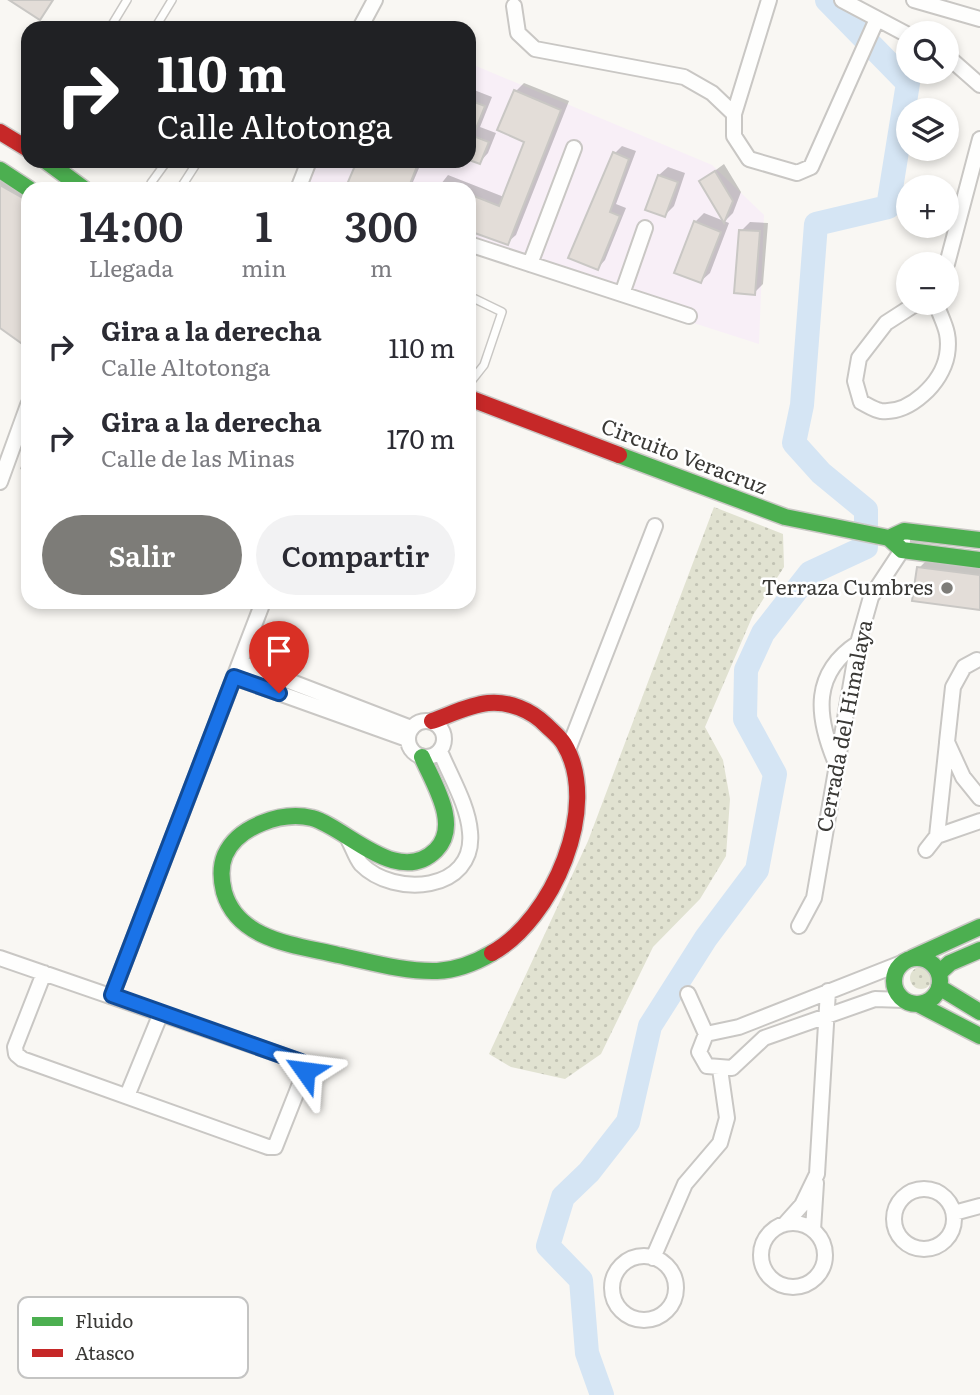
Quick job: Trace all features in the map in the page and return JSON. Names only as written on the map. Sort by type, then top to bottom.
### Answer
[{"type":"street","points":[[364,21],[374,0]]},
{"type":"street","points":[[769,0],[734,114],[734,136],[749,159],[797,173],[811,167],[877,19]]},
{"type":"street","points":[[842,0],[896,29]]},
{"type":"street","points":[[914,0],[980,19]]},
{"type":"street","points":[[514,5],[517,33],[536,49],[684,77],[712,93],[734,114]]},
{"type":"street","points":[[959,66],[980,85]]},
{"type":"street","points":[[0,132],[21,145]]},
{"type":"street","points":[[950,252],[980,139]]},
{"type":"street","points":[[530,264],[574,148]]},
{"type":"street","points":[[67,168],[78,182]]},
{"type":"street","points":[[0,170],[21,184]]},
{"type":"street","points":[[622,294],[645,228]]},
{"type":"street","points":[[476,246],[689,316]]},
{"type":"street","points":[[917,303],[936,304],[947,323],[948,353],[943,371],[929,389],[900,410],[878,411],[861,402],[855,381],[859,358],[886,323],[917,303]]},
{"type":"street","name":"Circuito Veracruz","points":[[476,401],[785,517],[884,538]]},
{"type":"street","points":[[0,481],[21,424]]},
{"type":"street","points":[[568,750],[654,526]]},
{"type":"street","points":[[884,538],[904,531],[980,540]]},
{"type":"street","name":"Cerrada del Himalaya","points":[[799,926],[814,898],[858,643],[871,597],[902,550],[904,531]]},
{"type":"street","points":[[884,538],[902,550],[980,560]]},
{"type":"street","points":[[112,995],[260,609]]},
{"type":"street","points":[[836,763],[824,734],[824,682],[837,657],[858,643]]},
{"type":"street","points":[[926,850],[937,836],[953,687],[964,667],[977,660]]},
{"type":"street","points":[[240,663],[282,686],[409,733]]},
{"type":"street","points":[[234,677],[282,686]]},
{"type":"street","points":[[409,733],[411,751],[422,757],[447,824],[445,839],[437,851],[426,859],[398,862],[349,841],[331,826],[309,817],[283,817],[256,825],[237,839],[224,854],[221,877],[228,903],[242,923],[265,938],[408,970],[443,971],[474,964],[501,950],[527,925],[550,893],[577,818],[579,793],[568,750],[548,724],[526,710],[489,703],[456,713],[437,726]]},
{"type":"street","points":[[349,841],[360,863],[391,883],[424,886],[456,872],[467,856],[471,834],[466,813],[440,751],[444,741],[437,726],[421,721],[409,733]]},
{"type":"street","points":[[947,742],[963,777],[980,797]]},
{"type":"street","points":[[422,757],[440,751]]},
{"type":"street","points":[[937,836],[980,821]]},
{"type":"street","points":[[706,1034],[739,1027],[908,960],[980,927]]},
{"type":"street","points":[[688,994],[706,1034],[699,1052],[707,1066],[732,1068],[764,1038],[828,1015],[875,999],[911,1002],[931,999],[950,963],[980,950]]},
{"type":"street","points":[[0,958],[112,995],[301,1062],[305,1071],[275,1147],[268,1147],[22,1059],[16,1054],[15,1047],[44,973]]},
{"type":"street","points":[[908,960],[925,959],[939,980],[980,1012]]},
{"type":"street","points":[[908,960],[894,981],[899,995],[980,1036]]},
{"type":"street","points":[[817,1174],[802,1205],[785,1224],[768,1236],[762,1256],[769,1275],[787,1286],[807,1284],[822,1269],[824,1248],[813,1230],[817,1174],[828,1015],[828,991]]},
{"type":"street","points":[[127,1096],[161,1013]]},
{"type":"street","points":[[653,1258],[685,1184],[720,1143],[727,1118],[720,1069]]},
{"type":"street","points":[[926,1188],[944,1196],[954,1213],[954,1223],[946,1241],[928,1249],[908,1245],[896,1230],[895,1209],[907,1194],[926,1188]]},
{"type":"street","points":[[954,1213],[980,1206]]},
{"type":"street","points":[[785,1224],[795,1223],[813,1230]]},
{"type":"street","points":[[632,1258],[653,1258],[670,1269],[676,1289],[668,1309],[651,1320],[640,1320],[622,1311],[612,1292],[613,1282],[623,1264],[632,1258]]},
{"type":"lane","points":[[114,21],[127,0]]},
{"type":"lane","points":[[159,21],[172,0]]},
{"type":"lane","points":[[476,299],[502,312],[484,365],[476,375]]},
{"type":"shaded area","points":[[476,66],[712,165],[764,215],[759,344],[476,253],[476,182],[309,182],[315,168],[476,168]]},
{"type":"green space","points":[[714,507],[783,534],[784,567],[753,615],[705,727],[723,760],[730,799],[726,856],[700,899],[653,947],[601,1054],[565,1079],[511,1067],[489,1054],[588,841]]},
{"type":"green space","points":[[921,967],[929,970],[932,978],[929,986],[921,989],[913,986],[910,978],[913,970]]},
{"type":"building","points":[[9,0],[53,0],[40,20]]},
{"type":"building","points":[[514,90],[561,110],[508,245],[476,234],[476,197],[499,206],[524,142],[497,130]]},
{"type":"building","points":[[476,103],[485,106],[476,128]]},
{"type":"building","points":[[476,137],[489,142],[480,164],[476,163]]},
{"type":"building","points":[[613,152],[629,159],[610,212],[620,216],[598,270],[568,258]]},
{"type":"building","points":[[354,168],[416,168],[411,182],[348,182]]},
{"type":"building","points":[[715,171],[733,201],[724,223],[699,181]]},
{"type":"building","points":[[658,175],[678,182],[665,217],[645,210]]},
{"type":"building","points":[[0,185],[21,197],[21,343],[0,328]]},
{"type":"building","points":[[694,221],[721,232],[701,283],[674,273]]},
{"type":"building","points":[[739,230],[760,231],[755,295],[734,293]]},
{"type":"building","name":"Terraza Cumbres","points":[[917,567],[980,575],[980,610],[912,601]]},
{"type":"waterway","points":[[602,1395],[587,1353],[581,1280],[548,1246],[563,1197],[589,1172],[628,1122],[650,1026],[706,938],[757,870],[775,774],[745,719],[746,670],[763,633],[810,573],[866,547],[866,510],[821,473],[794,443],[802,405],[816,224],[888,207],[908,83],[827,0]]},
{"type":"traffic: fast","points":[[56,168],[74,182]]},
{"type":"traffic: fast","points":[[0,170],[21,184]]},
{"type":"traffic: fast","points":[[619,455],[785,517],[889,538],[902,550],[980,560]]},
{"type":"traffic: fast","points":[[889,538],[904,531],[980,540]]},
{"type":"traffic: fast","points":[[422,757],[438,791],[445,816],[446,829],[436,850],[421,860],[405,862],[389,859],[312,818],[300,816],[275,819],[250,829],[231,845],[222,864],[224,892],[231,908],[255,931],[305,948],[425,971],[459,968],[492,953]]},
{"type":"traffic: fast","points":[[912,958],[980,927]]},
{"type":"traffic: fast","points":[[939,973],[950,963],[980,950]]},
{"type":"traffic: fast","points":[[917,958],[933,965],[940,981],[933,997],[917,1004],[901,997],[894,981],[901,965],[917,958]]},
{"type":"traffic: fast","points":[[939,987],[980,1012]]},
{"type":"traffic: fast","points":[[918,1004],[980,1036]]},
{"type":"traffic: jam","points":[[0,132],[21,145]]},
{"type":"traffic: jam","points":[[476,401],[619,455]]},
{"type":"traffic: jam","points":[[432,721],[481,704],[504,703],[519,708],[540,720],[560,739],[574,769],[577,798],[574,829],[565,859],[551,889],[534,915],[514,937],[492,953]]},
{"type":"place","name":"Terraza Cumbres","points":[[947,588]]},
{"type":"route","points":[[279,693],[234,677],[112,995],[301,1062],[305,1071]]}]
